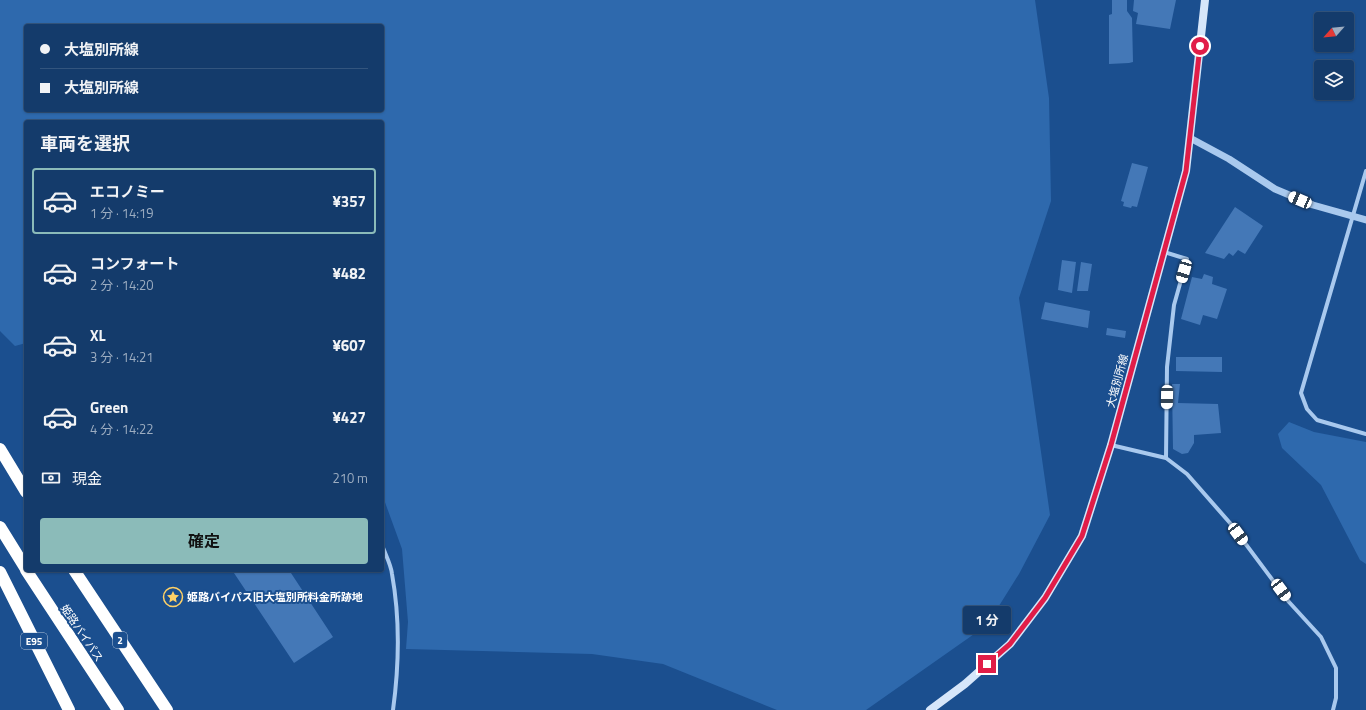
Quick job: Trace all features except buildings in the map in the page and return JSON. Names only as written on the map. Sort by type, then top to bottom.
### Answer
[{"type":"highway","points":[[0,449],[24,489]]},
{"type":"highway","name":"姫路バイパス","points":[[0,527],[24,567]]},
{"type":"highway","name":"E95","points":[[0,572],[69,710]]},
{"type":"highway","name":"姫路バイパス","points":[[27,572],[118,710]]},
{"type":"highway","name":"2","points":[[75,572],[167,710]]},
{"type":"highway","points":[[152,688],[170,710]]},
{"type":"main road","name":"大塩別所線","points":[[930,710],[965,684],[1010,644],[1045,598],[1082,536],[1111,445],[1186,171],[1205,0]]},
{"type":"street","points":[[1190,138],[1229,159],[1275,189],[1313,205],[1366,220]]},
{"type":"street","points":[[1366,171],[1301,393],[1307,409],[1317,420],[1366,434]]},
{"type":"street","points":[[1164,252],[1187,259],[1174,306],[1167,367],[1166,458]]},
{"type":"street","points":[[1111,445],[1166,458],[1187,474],[1230,523],[1289,602],[1321,637],[1336,668],[1336,698],[1333,710]]},
{"type":"street","points":[[384,551],[392,573],[396,619],[397,680],[392,710]]},
{"type":"shaded area","points":[[0,0],[1035,0],[1049,98],[1051,201],[1019,298],[1050,515],[1019,574],[987,625],[866,710],[777,710],[663,664],[592,654],[406,649],[408,622],[402,549],[384,500],[384,120],[24,120],[24,344],[15,346],[0,331]]},
{"type":"shaded area","points":[[1289,422],[1314,432],[1366,442],[1366,564],[1360,560],[1321,485],[1282,448],[1278,434]]},
{"type":"place","name":"姫路バイパス旧大塩別所料金所跡地","points":[[173,597]]},
{"type":"route","points":[[987,664],[1010,644],[1045,598],[1082,536],[1111,445],[1186,171],[1200,46]]}]
